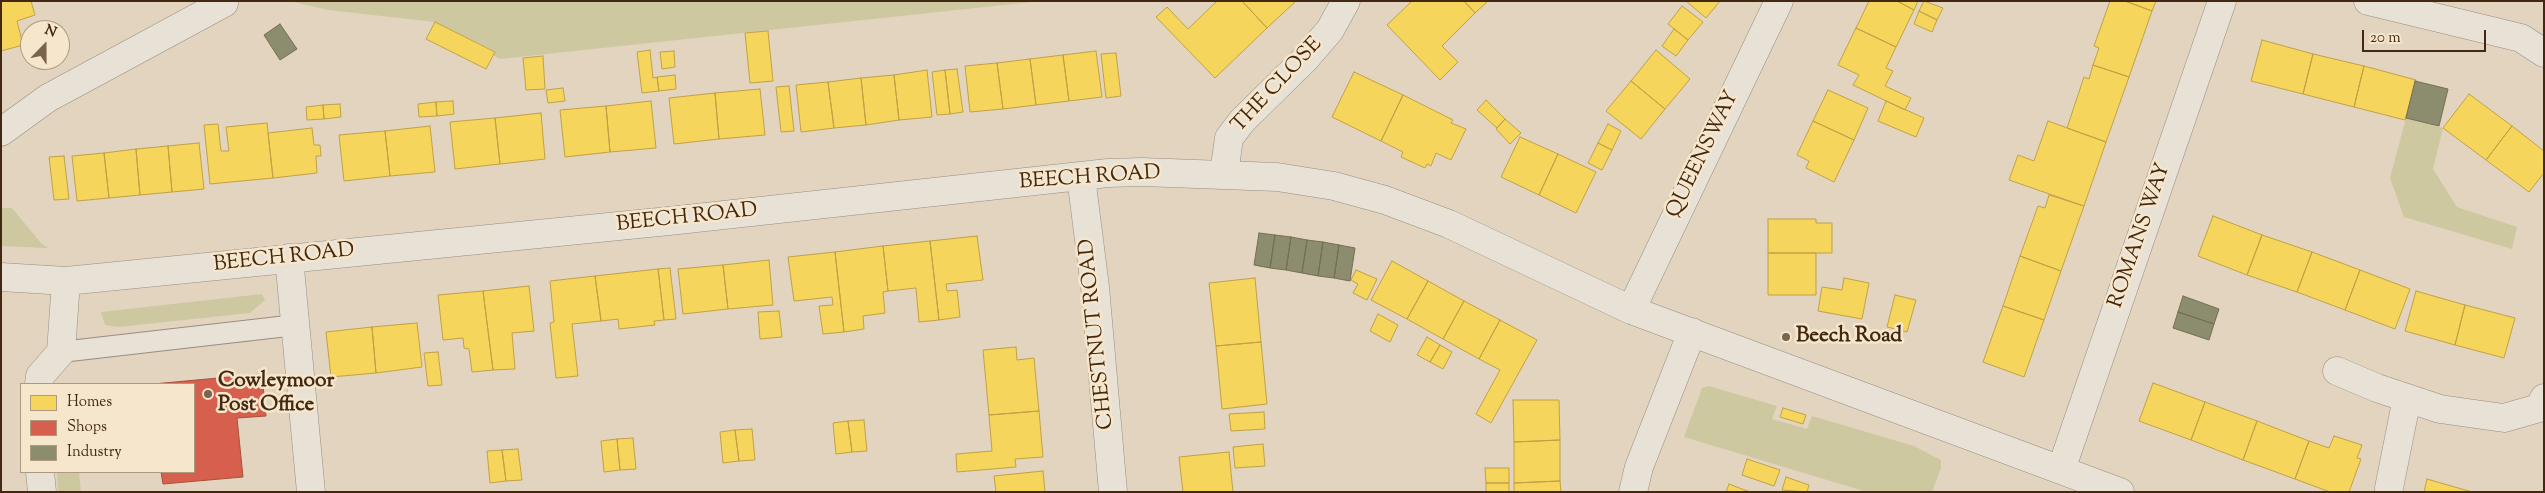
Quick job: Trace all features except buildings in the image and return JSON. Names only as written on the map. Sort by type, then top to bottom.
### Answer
[{"type":"street","name":"THE CLOSE","points":[[1224,174],[1229,138],[1242,121],[1305,59],[1330,30],[1346,1]]},
{"type":"street","name":"QUEENSWAY","points":[[1631,310],[1779,1]]},
{"type":"street","name":"ROMANS WAY","points":[[2061,470],[2222,1]]},
{"type":"street","points":[[2368,1],[2520,38],[2544,53]]},
{"type":"street","points":[[1,132],[48,98],[224,3]]},
{"type":"street","name":"BEECH ROAD","points":[[1,277],[66,281],[1142,172],[1276,177],[1334,186],[1385,200],[1449,224],[1631,310],[2120,492]]},
{"type":"street","name":"CHESTNUT ROAD","points":[[1081,177],[1095,287],[1113,492]]},
{"type":"street","points":[[290,258],[311,492]]},
{"type":"street","points":[[39,383],[40,376],[61,352],[66,281]]},
{"type":"street","points":[[1633,492],[1639,467],[1692,332]]},
{"type":"street","points":[[2337,371],[2440,409],[2504,418],[2539,408],[2544,398]]},
{"type":"street","points":[[2389,488],[2407,398]]},
{"type":"street","points":[[40,473],[42,492]]},
{"type":"lane","points":[[61,352],[296,325]]},
{"type":"shaded area","points":[[289,1],[1041,1],[500,59],[493,55],[495,51],[435,22],[328,10]]},
{"type":"shaded area","points":[[2406,118],[2443,128],[2433,169],[2457,207],[2517,227],[2512,249],[2404,217],[2390,178]]},
{"type":"shaded area","points":[[1,208],[12,208],[41,243],[48,248],[1,246]]},
{"type":"shaded area","points":[[262,294],[265,300],[250,313],[118,327],[105,325],[101,312]]},
{"type":"shaded area","points":[[1709,386],[1777,406],[1772,419],[1807,429],[1812,416],[1914,446],[1941,460],[1941,468],[1932,492],[1867,492],[1684,437],[1702,388]]},
{"type":"shaded area","points":[[57,473],[79,473],[81,492],[58,492]]},
{"type":"place","name":"Beech Road","points":[[1786,337]]},
{"type":"place","name":"Cowleymoor Post Office","points":[[208,394]]}]
